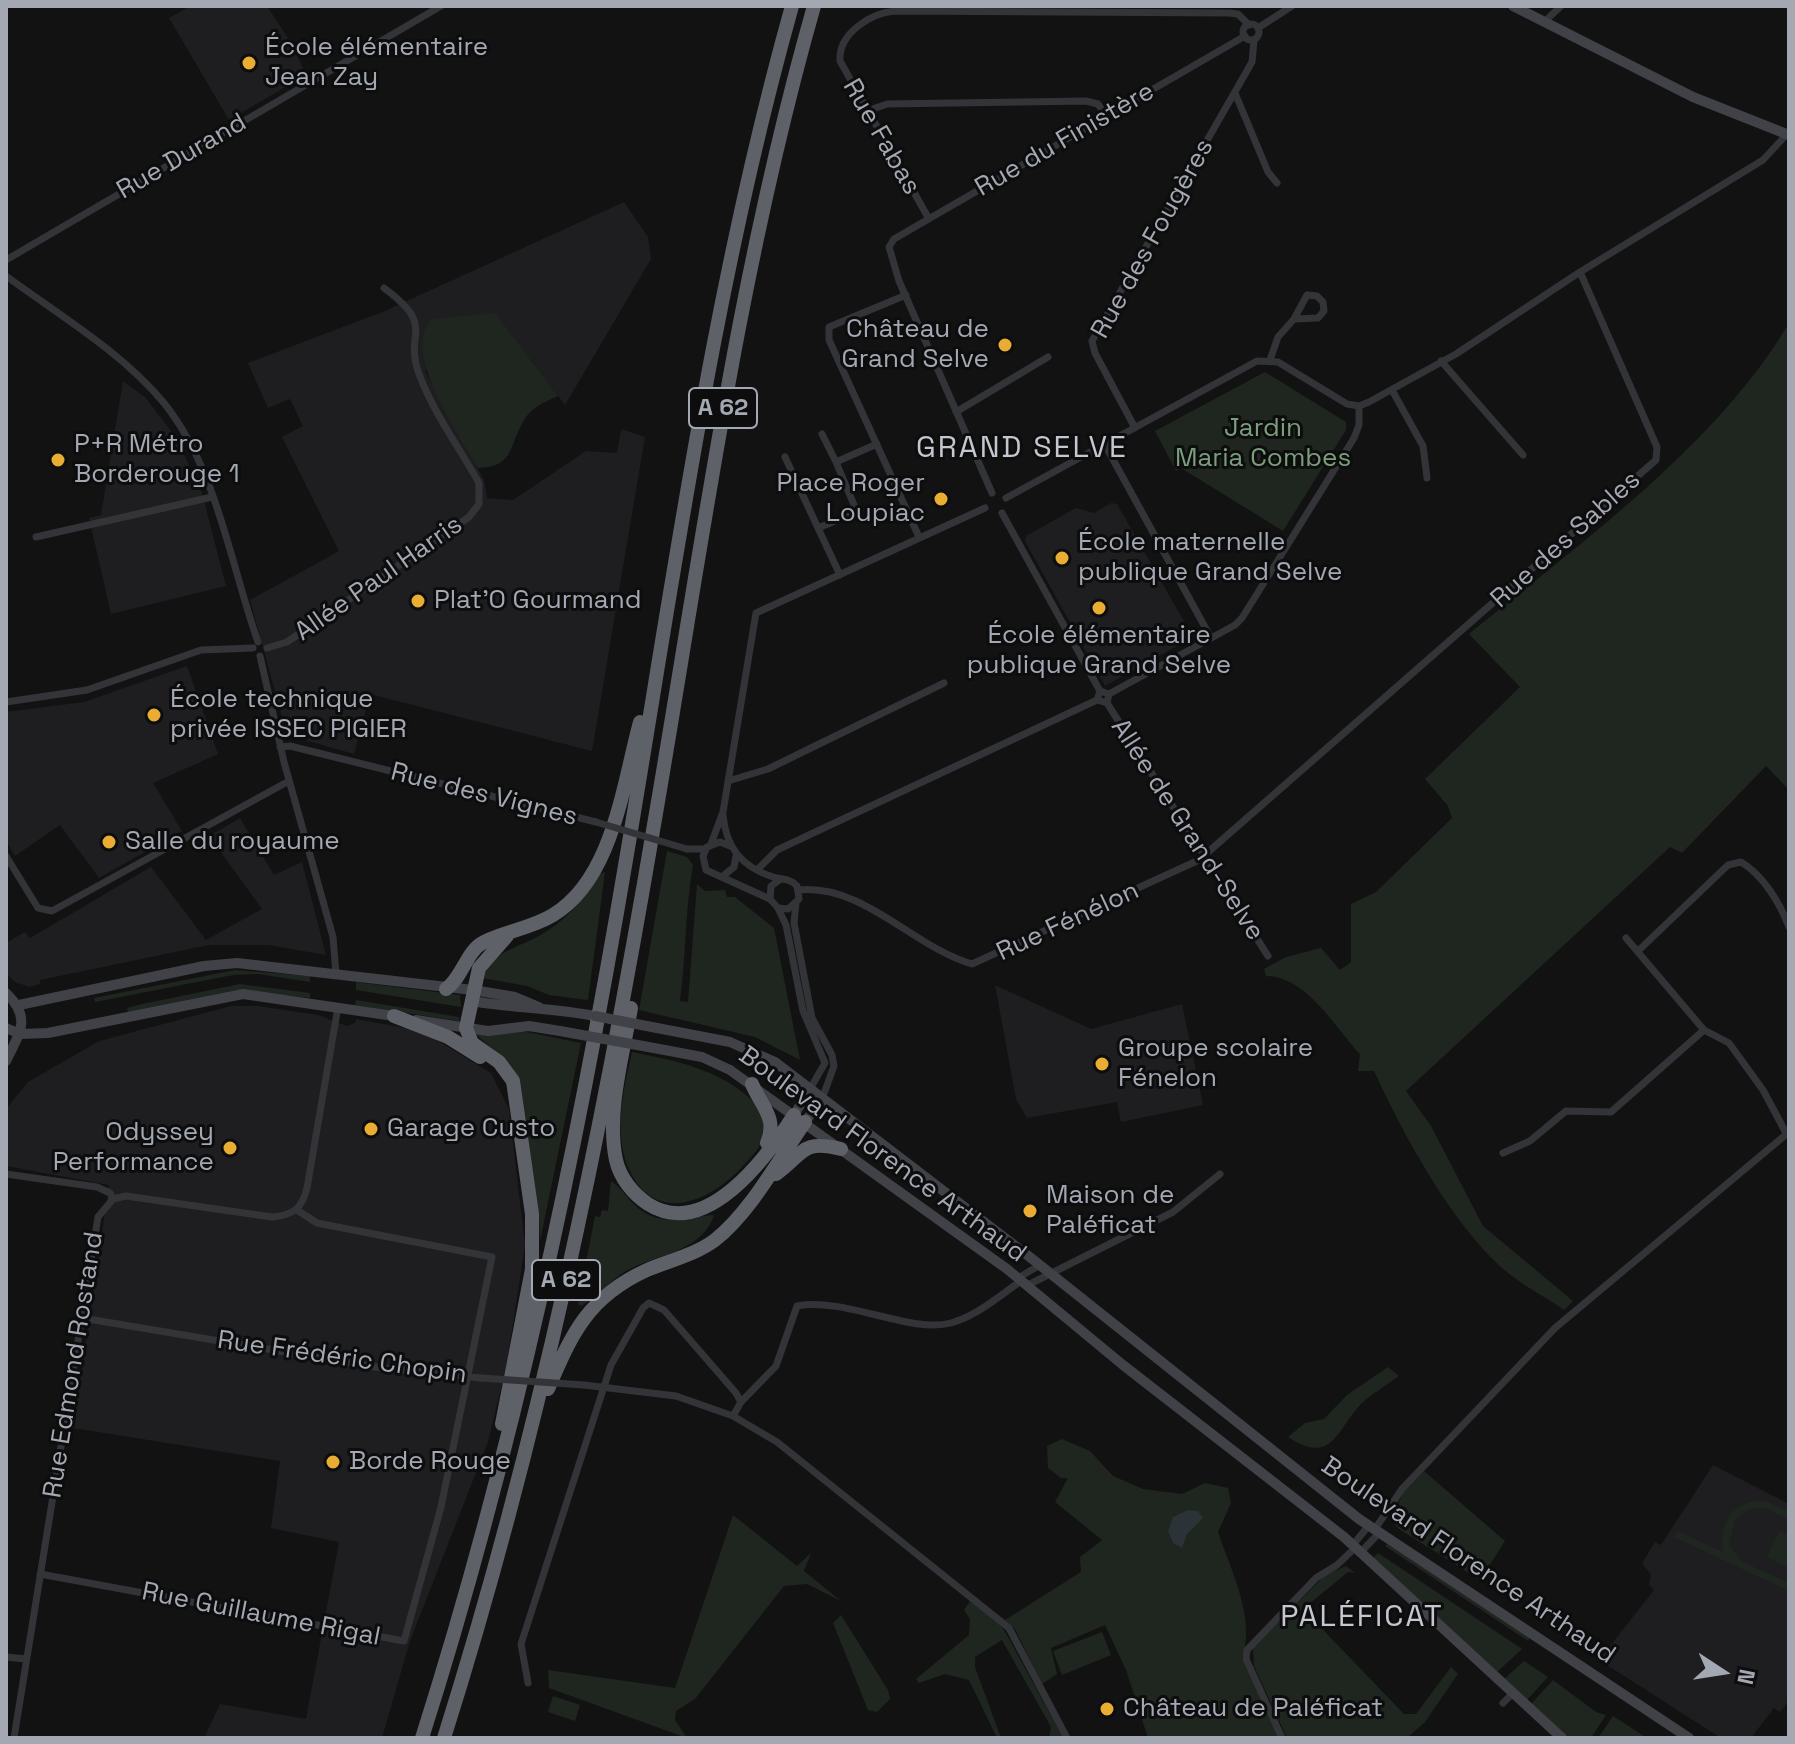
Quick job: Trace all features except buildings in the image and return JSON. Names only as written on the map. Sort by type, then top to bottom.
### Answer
[{"type":"highway","name":"A 62","points":[[422,1738],[474,1565],[523,1372],[565,1187],[627,857],[730,256],[792,6]]},
{"type":"highway","name":"A 62","points":[[444,1738],[533,1425],[598,1128],[656,815],[738,323],[771,168],[814,6]]},
{"type":"highway","points":[[446,989],[459,978],[483,942],[507,936],[565,907],[595,867],[608,838],[660,653]]},
{"type":"highway","points":[[656,815],[661,837],[618,1082],[614,1139],[619,1170],[632,1190],[650,1205],[684,1213],[721,1200],[799,1118]]},
{"type":"highway","points":[[474,1565],[532,1269],[532,1214],[514,1091],[508,1072],[472,1043],[466,1028],[483,959],[507,936]]},
{"type":"highway","points":[[394,1016],[448,1037],[484,1059],[514,1091]]},
{"type":"highway","points":[[752,1084],[772,1123],[762,1154]]},
{"type":"highway","points":[[533,1425],[569,1339],[590,1309],[616,1286],[713,1241],[765,1180],[799,1118]]},
{"type":"highway","points":[[765,1180],[779,1173],[805,1147],[816,1144],[841,1149]]},
{"type":"street","name":"Rue Durand","points":[[6,260],[441,6]]},
{"type":"street","points":[[1258,28],[1292,6]]},
{"type":"street","points":[[919,537],[829,340],[829,327],[906,295],[992,493],[1006,498],[1257,361],[1270,360],[1347,404],[1359,406],[1441,361],[1763,160],[1788,134],[1693,97],[1513,6]]},
{"type":"street","points":[[1544,22],[1561,6]]},
{"type":"street","name":"Rue Fabas","points":[[929,219],[844,73],[840,54],[852,32],[867,20],[895,11],[1011,8],[1229,13],[1238,14],[1249,25],[1258,28]]},
{"type":"street","points":[[1249,25],[1244,31],[1245,36],[1254,40]]},
{"type":"street","name":"Rue des Fougères","points":[[1135,428],[1095,353],[1092,341],[1252,62],[1258,28]]},
{"type":"street","name":"Rue du Finistère","points":[[906,295],[888,255],[894,239],[1245,36]]},
{"type":"street","name":"Rue des Fougères","points":[[1235,93],[1268,172],[1277,183]]},
{"type":"street","points":[[867,111],[887,104],[1086,101],[1098,104],[1107,117]]},
{"type":"street","name":"Rue des Sables","points":[[1205,856],[1656,460],[1657,447],[1580,272]]},
{"type":"street","points":[[6,276],[109,352],[163,402],[196,454],[260,656],[280,747],[333,937],[336,974]]},
{"type":"street","name":"Allée Paul Harris","points":[[267,648],[287,642],[299,634],[469,517],[479,504],[479,483],[418,371],[416,322],[408,308],[384,288]]},
{"type":"street","points":[[1270,360],[1278,337],[1294,319],[1307,295],[1317,296],[1323,302],[1324,311],[1318,318],[1294,319]]},
{"type":"street","points":[[956,412],[1048,357]]},
{"type":"street","points":[[1441,361],[1523,455]]},
{"type":"street","points":[[1392,390],[1423,446],[1427,478]]},
{"type":"street","points":[[1109,694],[1242,618],[1354,438],[1359,425],[1359,406]]},
{"type":"street","points":[[818,528],[857,512],[822,434]]},
{"type":"street","points":[[836,462],[877,444]]},
{"type":"street","points":[[1105,445],[1211,638]]},
{"type":"street","points":[[785,457],[840,575]]},
{"type":"street","points":[[985,508],[986,500],[992,493]]},
{"type":"street","points":[[36,537],[212,497]]},
{"type":"street","points":[[985,508],[993,515],[1002,513],[1007,506],[1006,498]]},
{"type":"street","points":[[799,1118],[810,1089],[824,1068],[824,1059],[803,1011],[786,925],[770,899],[723,876],[709,873],[702,861],[723,812],[756,613],[985,508]]},
{"type":"street","name":"Allée de Grand-Selve","points":[[1002,513],[1100,691],[1109,694],[1107,703]]},
{"type":"street","points":[[6,702],[87,690],[201,650],[255,645],[267,648],[266,654],[260,656]]},
{"type":"street","points":[[728,781],[768,769],[944,683]]},
{"type":"street","name":"Allée de Grand-Selve","points":[[1100,691],[1097,700],[1107,703],[1268,956]]},
{"type":"street","points":[[757,870],[777,850],[1097,700]]},
{"type":"street","name":"Rue des Vignes","points":[[280,747],[290,746],[596,822],[687,849],[702,861]]},
{"type":"street","points":[[6,856],[32,900],[45,911],[59,909],[289,781]]},
{"type":"street","points":[[723,812],[730,846],[736,856],[757,870],[790,880],[799,890],[794,923],[812,1018],[832,1055],[834,1066],[822,1099],[799,1118]]},
{"type":"street","points":[[709,846],[730,846]]},
{"type":"street","name":"Rue des Vignes","points":[[687,849],[709,846]]},
{"type":"street","points":[[723,876],[734,867],[736,856]]},
{"type":"street","name":"Rue Fénélon","points":[[799,890],[822,889],[854,901],[972,964],[1205,856]]},
{"type":"street","points":[[1638,951],[1728,865],[1741,862],[1754,870],[1783,910],[1789,927]]},
{"type":"street","points":[[770,899],[771,886],[781,879]]},
{"type":"street","points":[[778,908],[788,909],[796,903]]},
{"type":"street","points":[[1282,1738],[1249,1668],[1247,1650],[1316,1578],[1357,1548],[1375,1529],[1402,1489],[1572,1313],[1788,1133],[1763,1090],[1729,1043],[1704,1030],[1626,938]]},
{"type":"street","name":"Boulevard Florence Arthaud","points":[[19,1005],[212,964],[255,964],[446,989],[472,996],[515,997],[539,1007],[751,1049],[810,1089],[1040,1265],[1375,1529],[1689,1738]]},
{"type":"street","points":[[6,993],[19,1005],[20,1034],[6,1061]]},
{"type":"street","name":"Boulevard Florence Arthaud","points":[[20,1034],[48,1033],[243,994],[466,1028],[496,1031],[534,1026],[710,1060],[752,1084],[799,1118],[1021,1282],[1177,1404],[1357,1548],[1562,1738]]},
{"type":"street","points":[[19,1005],[6,1029],[20,1034]]},
{"type":"street","points":[[338,1007],[307,1188],[297,1210],[317,1223],[492,1257],[465,1376]]},
{"type":"street","points":[[1503,1153],[1530,1141],[1566,1111],[1611,1112],[1704,1030]]},
{"type":"street","points":[[6,1174],[104,1189],[113,1199]]},
{"type":"street","points":[[1021,1282],[1050,1273],[1173,1212],[1220,1174]]},
{"type":"street","name":"Rue Edmond Rostand","points":[[14,1738],[98,1217],[113,1199],[138,1197],[272,1217],[287,1216],[297,1210]]},
{"type":"street","points":[[733,1416],[741,1402],[776,1366],[797,1306],[820,1303],[939,1325],[972,1314],[1021,1282],[1040,1265]]},
{"type":"street","points":[[528,1683],[521,1644],[611,1365],[643,1308],[649,1303],[664,1310],[741,1402]]},
{"type":"street","name":"Rue Frédéric Chopin","points":[[82,1318],[381,1368],[604,1386],[676,1396],[733,1416],[777,1442],[1009,1628],[1067,1738]]},
{"type":"street","name":"Rue Guillaume Rigal","points":[[40,1574],[404,1641],[441,1507],[465,1376]]},
{"type":"street","points":[[1168,1416],[1177,1404]]},
{"type":"street","points":[[1357,1548],[1375,1529]]},
{"type":"street","points":[[6,1657],[26,1659]]},
{"type":"street","points":[[1503,1703],[1513,1693]]},
{"type":"shaded area","name":"École élémentaire Jean Zay","points":[[190,6],[267,6],[293,46],[306,75],[229,120],[169,18]]},
{"type":"shaded area","points":[[624,202],[648,237],[651,259],[565,405],[495,314],[425,371],[484,480],[487,498],[513,500],[586,451],[617,453],[621,429],[645,437],[592,751],[370,694],[354,754],[287,735],[250,600],[339,551],[282,437],[303,426],[290,399],[268,408],[248,363],[385,311]]},
{"type":"shaded area","points":[[123,381],[145,397],[177,439],[202,493],[226,586],[111,614],[89,518],[101,515]]},
{"type":"shaded area","points":[[1111,503],[1117,504],[1193,637],[1105,686],[1025,541],[1026,536],[1076,508],[1094,513]]},
{"type":"shaded area","points":[[187,666],[218,754],[153,783],[182,831],[99,878],[60,825],[15,856],[6,841],[6,712],[84,702]]},
{"type":"shaded area","points":[[240,818],[274,875],[302,862],[326,955],[268,945],[209,945],[40,980],[40,984],[29,987],[15,982],[6,973],[6,943],[25,932],[30,938],[151,867],[206,940],[262,909],[209,836]]},
{"type":"shaded area","name":"Groupe scolaire Fénelon","points":[[995,985],[1091,1029],[1182,1004],[1203,1105],[1121,1122],[1117,1102],[1027,1118],[1016,1099]]},
{"type":"shaded area","points":[[231,1006],[258,1006],[318,1015],[347,1026],[355,1023],[356,1019],[422,1031],[491,1073],[509,1109],[525,1245],[507,1363],[488,1442],[410,1641],[382,1738],[204,1738],[220,1704],[306,1719],[339,1542],[271,1528],[280,1461],[73,1428],[109,1185],[6,1166],[6,1109],[28,1082],[99,1041]]},
{"type":"shaded area","points":[[1713,1465],[1789,1504],[1789,1700],[1780,1712],[1774,1708],[1751,1738],[1721,1738],[1599,1660],[1654,1590],[1649,1585],[1651,1575],[1642,1563],[1655,1542],[1661,1545]]},
{"type":"shaded area","points":[[1188,1510],[1198,1511],[1203,1518],[1187,1534],[1182,1548],[1173,1543],[1168,1531],[1173,1517]]},
{"type":"green space","points":[[495,313],[558,396],[529,413],[504,459],[490,467],[478,468],[447,415],[427,371],[423,351],[424,333],[432,319]]},
{"type":"green space","points":[[1789,323],[1789,790],[1766,766],[1682,853],[1670,847],[1406,1091],[1431,1126],[1483,1226],[1573,1301],[1564,1310],[1509,1274],[1483,1249],[1429,1176],[1374,1071],[1358,1071],[1360,1054],[1319,1005],[1294,984],[1266,976],[1264,969],[1286,957],[1321,948],[1340,970],[1351,962],[1351,904],[1376,892],[1452,818],[1448,806],[1425,779],[1520,687],[1469,634],[1599,529],[1685,451],[1759,367]]},
{"type":"green space","name":"Jardin Maria Combes","points":[[1265,372],[1346,422],[1346,430],[1283,531],[1181,468],[1176,471],[1155,431]]},
{"type":"green space","points":[[667,851],[687,857],[693,865],[680,1001],[688,1002],[697,884],[705,891],[725,890],[727,897],[735,897],[774,928],[800,1060],[755,1037],[639,1010]]},
{"type":"green space","points":[[605,872],[588,1000],[549,995],[527,986],[482,978],[487,968],[501,955],[562,920],[582,899],[598,875]]},
{"type":"green space","points":[[235,970],[310,976],[310,982],[258,974],[233,975],[95,1002],[94,998]]},
{"type":"green space","points":[[356,982],[460,995],[461,1007],[356,990]]},
{"type":"green space","points":[[240,984],[310,993],[310,998],[236,990],[128,1012],[127,1008],[142,1004]]},
{"type":"green space","points":[[356,1000],[459,1017],[459,1021],[355,1005]]},
{"type":"green space","points":[[527,1032],[581,1043],[540,1241],[539,1216],[499,1054],[475,1034]]},
{"type":"green space","points":[[632,1052],[704,1070],[736,1087],[764,1113],[762,1142],[729,1180],[698,1198],[682,1203],[652,1197],[639,1185],[628,1167],[621,1139],[621,1110]]},
{"type":"green space","points":[[611,1181],[639,1209],[658,1218],[676,1220],[714,1215],[700,1237],[689,1245],[626,1271],[581,1306],[578,1304],[595,1216],[600,1217],[602,1210],[608,1211]]},
{"type":"green space","points":[[1388,1367],[1399,1376],[1362,1403],[1325,1446],[1315,1448],[1288,1437],[1305,1423],[1324,1419],[1347,1395]]},
{"type":"green space","points":[[1062,1439],[1090,1451],[1113,1476],[1143,1489],[1182,1494],[1205,1483],[1228,1488],[1231,1503],[1218,1532],[1244,1611],[1246,1643],[1242,1659],[1279,1738],[1148,1738],[1126,1670],[1105,1625],[1051,1648],[1057,1674],[1042,1684],[1015,1629],[1005,1620],[1081,1572],[1080,1557],[1102,1540],[1055,1502],[1068,1478],[1061,1478],[1048,1468],[1047,1446]]},
{"type":"green space","points":[[1424,1471],[1505,1541],[1480,1580],[1399,1529],[1391,1520],[1403,1493]]},
{"type":"green space","points":[[1765,1501],[1789,1511],[1789,1520],[1768,1509],[1751,1508],[1735,1519],[1729,1545],[1741,1561],[1789,1583],[1789,1591],[1674,1537],[1677,1531],[1723,1552],[1723,1532],[1730,1515],[1745,1504]]},
{"type":"green space","points":[[733,1515],[797,1566],[811,1553],[804,1571],[841,1601],[807,1584],[784,1586],[695,1699],[676,1711],[675,1720],[687,1738],[549,1688],[548,1670],[675,1688]]},
{"type":"green space","points":[[1779,1531],[1789,1536],[1789,1568],[1767,1557]]},
{"type":"green space","points":[[1389,1542],[1531,1636],[1528,1641],[1385,1546]]},
{"type":"green space","points":[[1378,1553],[1522,1649],[1496,1673],[1373,1558]]},
{"type":"green space","points":[[1346,1566],[1355,1573],[1348,1572],[1303,1609],[1404,1714],[1416,1714],[1451,1667],[1458,1674],[1425,1722],[1407,1738],[1287,1738],[1254,1666],[1253,1648],[1325,1575]]},
{"type":"green space","points":[[970,1601],[1000,1624],[1063,1738],[1049,1738],[1051,1727],[1002,1640],[975,1657],[975,1667],[1001,1738],[997,1738],[969,1680],[945,1674],[919,1683],[916,1679],[969,1635],[970,1619],[964,1610]]},
{"type":"green space","points":[[841,1615],[888,1690],[890,1699],[877,1712],[868,1710],[833,1623]]},
{"type":"green space","points":[[1102,1632],[1111,1655],[1062,1675],[1053,1651]]},
{"type":"green space","points":[[1524,1661],[1548,1677],[1526,1701],[1503,1680]]},
{"type":"green space","points":[[1553,1680],[1596,1712],[1606,1715],[1591,1738],[1566,1738],[1530,1705]]},
{"type":"green space","points":[[553,1696],[580,1705],[575,1721],[548,1712]]},
{"type":"green space","points":[[1613,1716],[1647,1738],[1598,1738]]},
{"type":"place","name":"École élémentaire Jean Zay","points":[[249,63]]},
{"type":"place","name":"Château de Grand Selve","points":[[1005,345]]},
{"type":"place","name":"P+R Métro Borderouge 1","points":[[58,460]]},
{"type":"place","name":"Place Roger Loupiac","points":[[941,499]]},
{"type":"place","name":"École maternelle publique Grand Selve","points":[[1062,558]]},
{"type":"place","name":"Plat'O Gourmand","points":[[418,601]]},
{"type":"place","name":"École élémentaire publique Grand Selve","points":[[1099,608]]},
{"type":"place","name":"École technique privée ISSEC PIGIER","points":[[154,715]]},
{"type":"place","name":"Salle du royaume","points":[[109,842]]},
{"type":"place","name":"Groupe scolaire Fénelon","points":[[1102,1064]]},
{"type":"place","name":"Garage Custo","points":[[371,1129]]},
{"type":"place","name":"Odyssey Performance","points":[[230,1148]]},
{"type":"place","name":"Maison de Paléficat","points":[[1030,1211]]},
{"type":"place","name":"Borde Rouge","points":[[333,1462]]},
{"type":"place","name":"Château de Paléficat","points":[[1107,1709]]},
{"type":"district","name":"GRAND SELVE","points":[[1022,449]]},
{"type":"district","name":"PALÉFICAT","points":[[1362,1618]]}]
